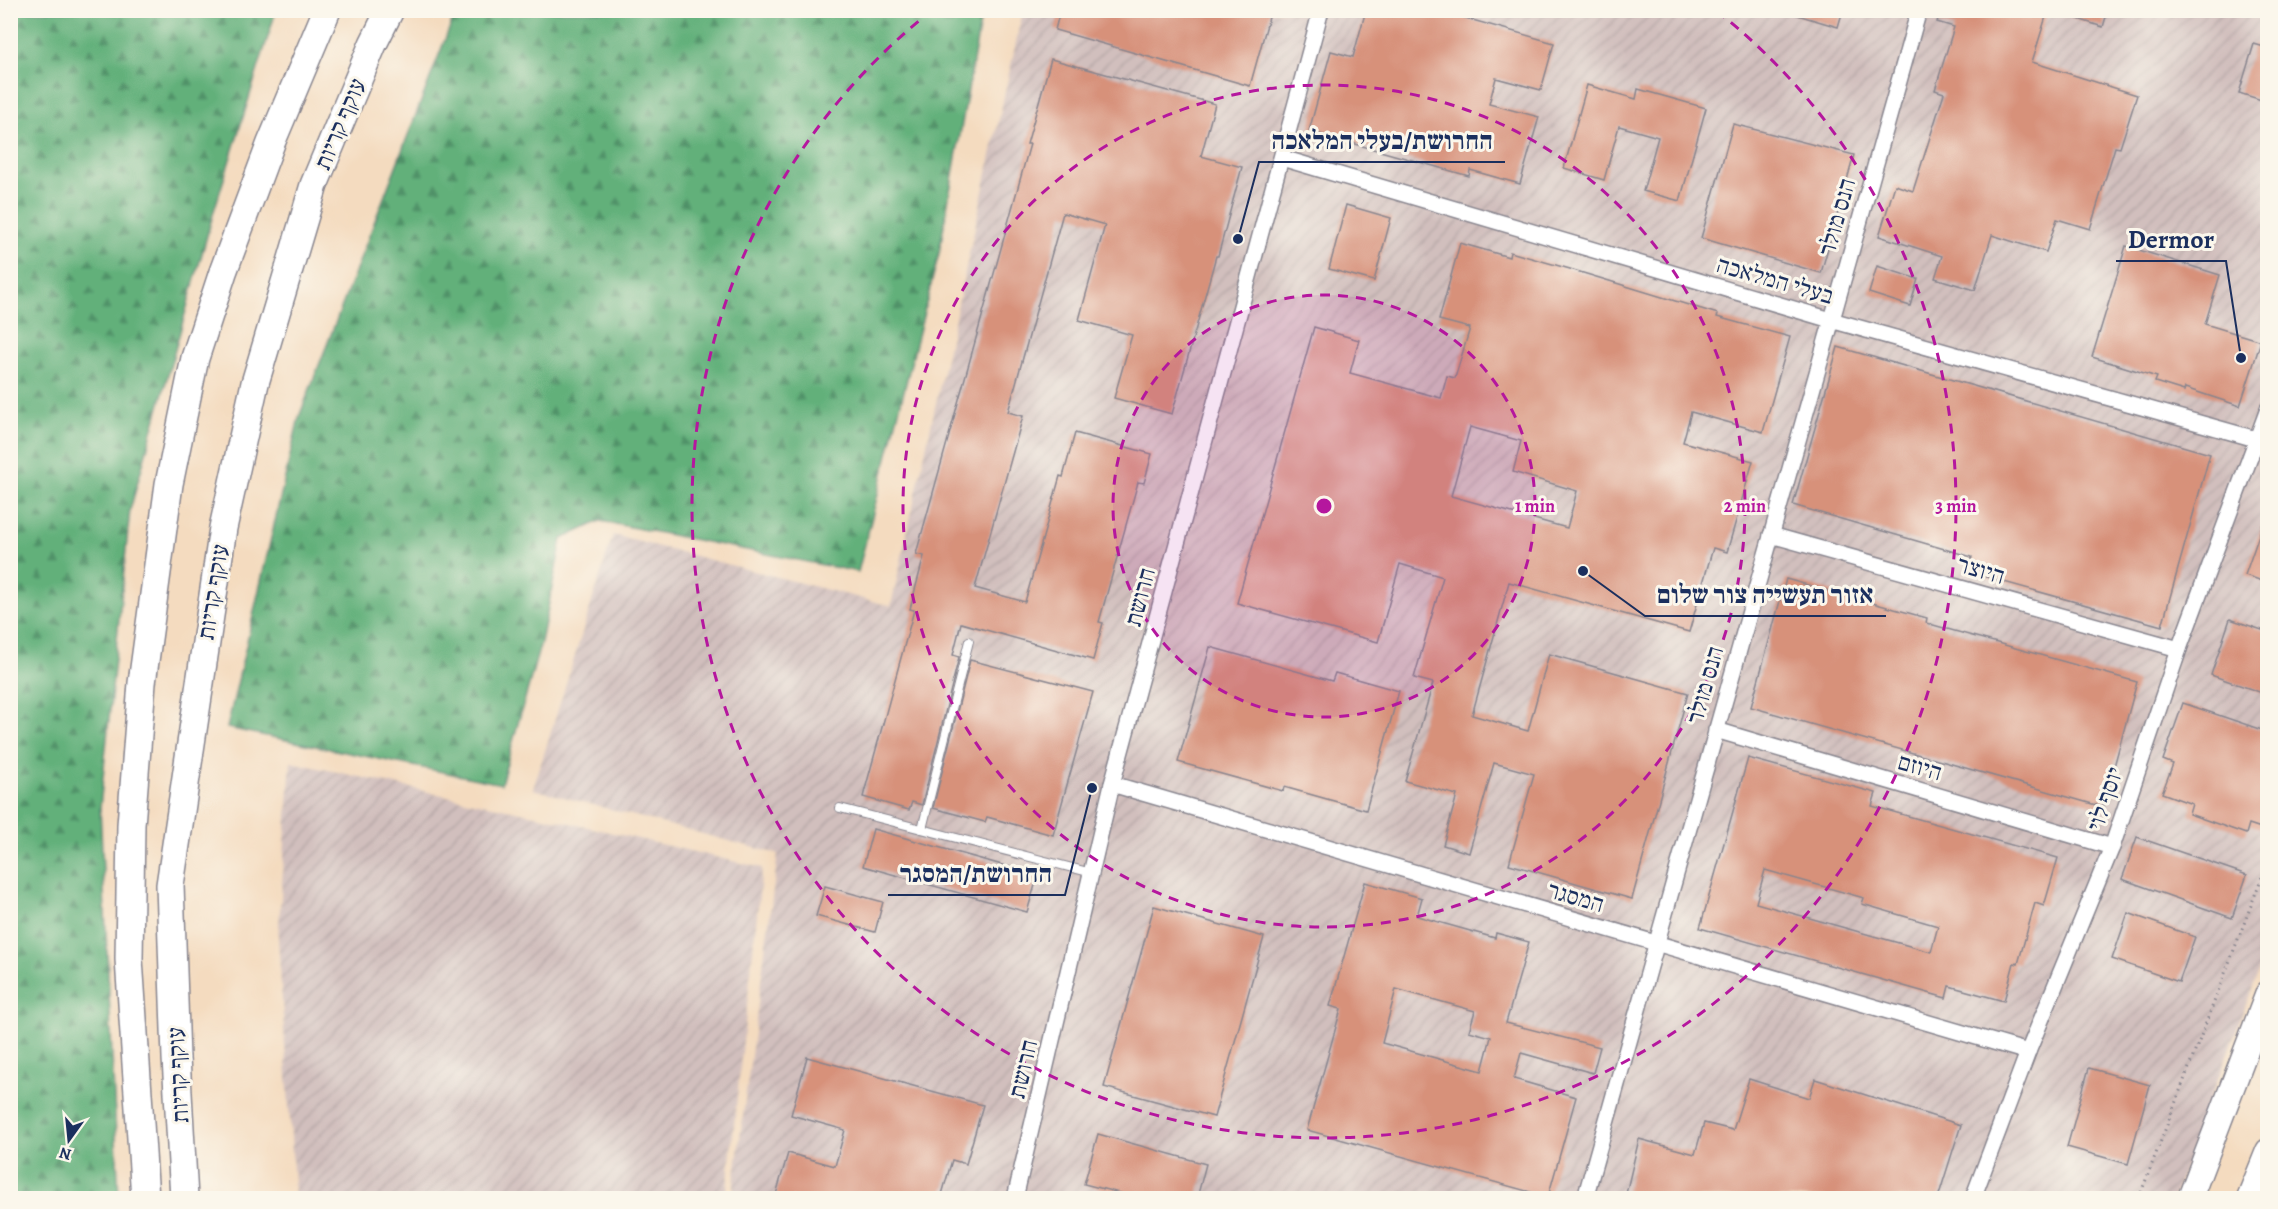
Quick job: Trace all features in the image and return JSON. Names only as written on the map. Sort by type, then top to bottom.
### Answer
[{"type":"highway","name":"עוקף קריות","points":[[145,1198],[129,959],[131,825],[142,683],[169,484],[195,358],[223,272],[271,143],[327,10]]},
{"type":"highway","name":"עוקף קריות","points":[[184,1198],[170,885],[221,540],[255,383],[314,185],[390,10]]},
{"type":"highway","points":[[374,44],[396,10]]},
{"type":"highway","points":[[2190,1198],[2268,993]]},
{"type":"highway","points":[[2249,1198],[2268,1151]]},
{"type":"street","name":"חרושת","points":[[1016,1198],[1112,784],[1321,10]]},
{"type":"street","name":"הנס מולר","points":[[1585,1198],[1918,10]]},
{"type":"street","name":"בעלי המלאכה","points":[[1282,158],[1831,320],[2256,439]]},
{"type":"street","name":"יוסף לוי","points":[[1973,1198],[2028,1052],[2112,847],[2180,649],[2268,409]]},
{"type":"street","name":"היוצר","points":[[1771,535],[2180,649]]},
{"type":"street","name":"היוזם","points":[[1716,730],[2112,847]]},
{"type":"street","name":"המסגר","points":[[1112,784],[2028,1052]]},
{"type":"lane","points":[[922,829],[969,641]]},
{"type":"lane","points":[[840,808],[1092,873]]},
{"type":"path","points":[[2139,1198],[2268,861]]},
{"type":"shaded area","points":[[1023,11],[2267,11],[2267,949],[2173,1198],[732,1198],[778,854],[533,789],[613,535],[891,606]]},
{"type":"shaded area","points":[[291,762],[562,821],[762,868],[726,1198],[295,1198],[278,938]]},
{"type":"green space","points":[[10,11],[276,11],[214,211],[130,510],[100,808],[119,1198],[11,1198]]},
{"type":"green space","points":[[456,11],[982,11],[939,253],[858,572],[600,521],[562,539],[541,642],[501,784],[227,728],[299,417]]},
{"type":"building","points":[[1060,10],[1271,10],[1250,86],[1055,30]]},
{"type":"building","points":[[1366,10],[1437,10],[1554,43],[1541,90],[1496,78],[1489,104],[1539,117],[1520,184],[1470,170],[1469,176],[1309,131],[1331,51],[1353,57]]},
{"type":"building","points":[[1794,10],[1843,10],[1838,27],[1794,14]]},
{"type":"building","points":[[1941,10],[2048,10],[2032,62],[2137,95],[2120,148],[2115,147],[2090,229],[2057,219],[2046,252],[1992,235],[1975,290],[1935,278],[1942,256],[1879,236],[1895,185],[1913,191],[1944,93],[1935,90],[1954,27],[1937,22]]},
{"type":"building","points":[[2062,10],[2108,10],[2103,27],[2062,14]]},
{"type":"building","points":[[2254,44],[2268,48],[2268,102],[2239,93]]},
{"type":"building","points":[[1051,59],[1215,104],[1201,156],[1242,167],[1172,414],[1114,398],[1132,335],[1079,320],[1105,225],[1063,213],[1008,412],[1023,416],[975,588],[1025,602],[1060,476],[1063,477],[1075,433],[1152,454],[1144,483],[1138,482],[1099,622],[1103,623],[1093,660],[961,623],[953,655],[959,657],[922,805],[912,802],[909,810],[863,797],[914,610],[910,609],[924,556],[916,554],[1030,144],[1027,144]]},
{"type":"building","points":[[1587,85],[1636,99],[1638,89],[1706,108],[1680,201],[1643,191],[1658,137],[1619,126],[1604,180],[1564,168]]},
{"type":"building","points":[[1733,124],[1854,155],[1821,273],[1701,238]]},
{"type":"building","points":[[1346,205],[1391,218],[1374,281],[1329,269]]},
{"type":"building","points":[[1460,243],[1509,257],[1510,252],[1570,269],[1718,314],[1717,317],[1790,337],[1763,432],[1691,412],[1683,442],[1753,461],[1727,552],[1713,548],[1689,632],[1509,582],[1472,715],[1528,731],[1549,654],[1688,693],[1632,899],[1509,864],[1534,774],[1494,763],[1469,853],[1443,845],[1457,795],[1405,781],[1433,683],[1414,678],[1443,577],[1400,564],[1378,642],[1237,603],[1314,327],[1359,340],[1350,373],[1441,398],[1447,376],[1455,378],[1470,328],[1439,320]],"holes":[[[1470,427],[1521,441],[1513,472],[1577,491],[1567,528],[1451,496]]]},
{"type":"building","points":[[2126,246],[2220,275],[2205,324],[2261,341],[2240,406],[2185,388],[2184,391],[2155,382],[2157,377],[2092,357]]},
{"type":"building","points":[[1877,266],[1918,279],[1910,306],[1869,293]]},
{"type":"building","points":[[1838,347],[2210,454],[2162,626],[1968,572],[1972,557],[1793,505]]},
{"type":"building","points":[[2265,518],[2268,518],[2268,583],[2245,575]]},
{"type":"building","points":[[1786,579],[1927,618],[1926,623],[2137,682],[2103,807],[1751,707]]},
{"type":"building","points":[[2230,619],[2268,632],[2268,695],[2211,675]]},
{"type":"building","points":[[1210,647],[1332,681],[1335,673],[1399,691],[1366,810],[1284,787],[1283,791],[1178,762]]},
{"type":"building","points":[[970,660],[1093,692],[1053,835],[987,817],[985,822],[933,808]]},
{"type":"building","points":[[2183,703],[2268,732],[2268,819],[2264,829],[2249,824],[2246,834],[2189,814],[2192,804],[2162,793],[2173,764],[2163,760]]},
{"type":"building","points":[[1748,758],[1876,793],[1872,806],[2058,858],[2044,906],[2035,903],[2018,964],[2014,963],[2004,1001],[1949,986],[1946,998],[1700,928]],"holes":[[[1765,870],[1864,898],[1862,904],[1938,926],[1931,952],[1756,903]]]},
{"type":"building","points":[[873,829],[1038,875],[1027,912],[863,866]]},
{"type":"building","points":[[2137,837],[2247,875],[2232,918],[2122,879]]},
{"type":"building","points":[[1365,882],[1422,898],[1417,916],[1495,938],[1496,933],[1529,942],[1506,1023],[1600,1047],[1593,1073],[1521,1053],[1514,1079],[1576,1097],[1548,1197],[1307,1130],[1341,1009],[1330,1006]],"holes":[[[1396,989],[1475,1011],[1469,1031],[1491,1037],[1482,1071],[1382,1043]]]},
{"type":"building","points":[[825,886],[883,902],[875,932],[816,916]]},
{"type":"building","points":[[1154,906],[1264,937],[1214,1117],[1104,1087]]},
{"type":"building","points":[[2128,913],[2195,937],[2179,982],[2112,959]]},
{"type":"building","points":[[807,1057],[983,1105],[966,1164],[952,1160],[941,1198],[775,1198],[788,1153],[835,1166],[845,1130],[791,1115]]},
{"type":"building","points":[[2089,1068],[2150,1085],[2128,1164],[2067,1147]]},
{"type":"building","points":[[1749,1079],[1809,1098],[1815,1079],[1961,1125],[1938,1198],[1625,1198],[1639,1139],[1695,1154],[1704,1123],[1733,1130]]},
{"type":"building","points":[[1098,1134],[1206,1164],[1197,1198],[1139,1198],[1084,1184]]},
{"type":"place","name":"החרושת/בעלי המלאכה","points":[[1238,239]]},
{"type":"place","name":"Dermor","points":[[2241,358]]},
{"type":"place","name":"אזור תעשייה צור שלום","points":[[1583,571]]},
{"type":"place","name":"החרושת/המסגר","points":[[1092,788]]}]
